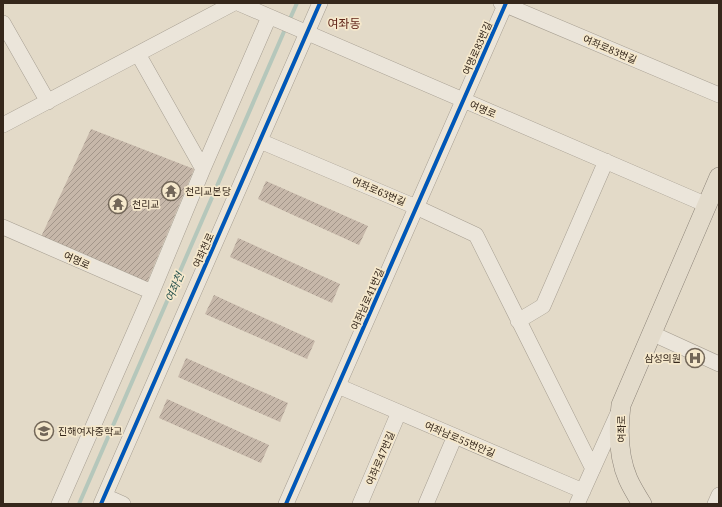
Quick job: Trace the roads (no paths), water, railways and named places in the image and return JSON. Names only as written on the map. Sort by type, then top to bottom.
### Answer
[{"type":"main road","name":"여좌로","points":[[642,504],[628,479],[623,464],[619,422],[621,405],[719,177]]},
{"type":"street","points":[[3,125],[234,3]]},
{"type":"street","name":"여명로","points":[[238,3],[707,205]]},
{"type":"street","name":"여좌천로","points":[[103,500],[320,3]]},
{"type":"street","name":"여좌로83번길","points":[[504,4],[719,95]]},
{"type":"street","name":"여명로83번길","points":[[463,100],[504,4]]},
{"type":"street","points":[[59,504],[152,292],[203,169],[269,17]]},
{"type":"street","points":[[3,23],[8,42],[48,102]]},
{"type":"street","points":[[138,54],[203,169]]},
{"type":"street","name":"여좌남로41번길","points":[[286,504],[463,100]]},
{"type":"street","name":"여좌로63번길","points":[[260,141],[416,207],[476,235],[593,469]]},
{"type":"street","points":[[518,321],[543,306],[606,162]]},
{"type":"street","name":"여명로","points":[[3,227],[152,292]]},
{"type":"street","points":[[652,333],[719,364]]},
{"type":"street","name":"여좌남로55번안길","points":[[338,386],[455,436],[580,498]]},
{"type":"street","points":[[580,498],[621,405]]},
{"type":"street","name":"여좌로47번길","points":[[360,504],[399,412]]},
{"type":"street","points":[[426,504],[455,436]]},
{"type":"street","points":[[715,504],[719,495]]},
{"type":"street","points":[[103,500],[123,504]]},
{"type":"waterway","name":"여좌천","points":[[289,21],[297,3]]},
{"type":"waterway","name":"여좌천","points":[[79,504],[286,27]]},
{"type":"place","name":"천리교본당","points":[[171,191]]},
{"type":"place","name":"천리교","points":[[118,204]]},
{"type":"place","name":"삼성의원","points":[[695,358]]},
{"type":"place","name":"진해여자중학교","points":[[44,431]]},
{"type":"district","name":"여좌동","points":[[344,23]]}]
